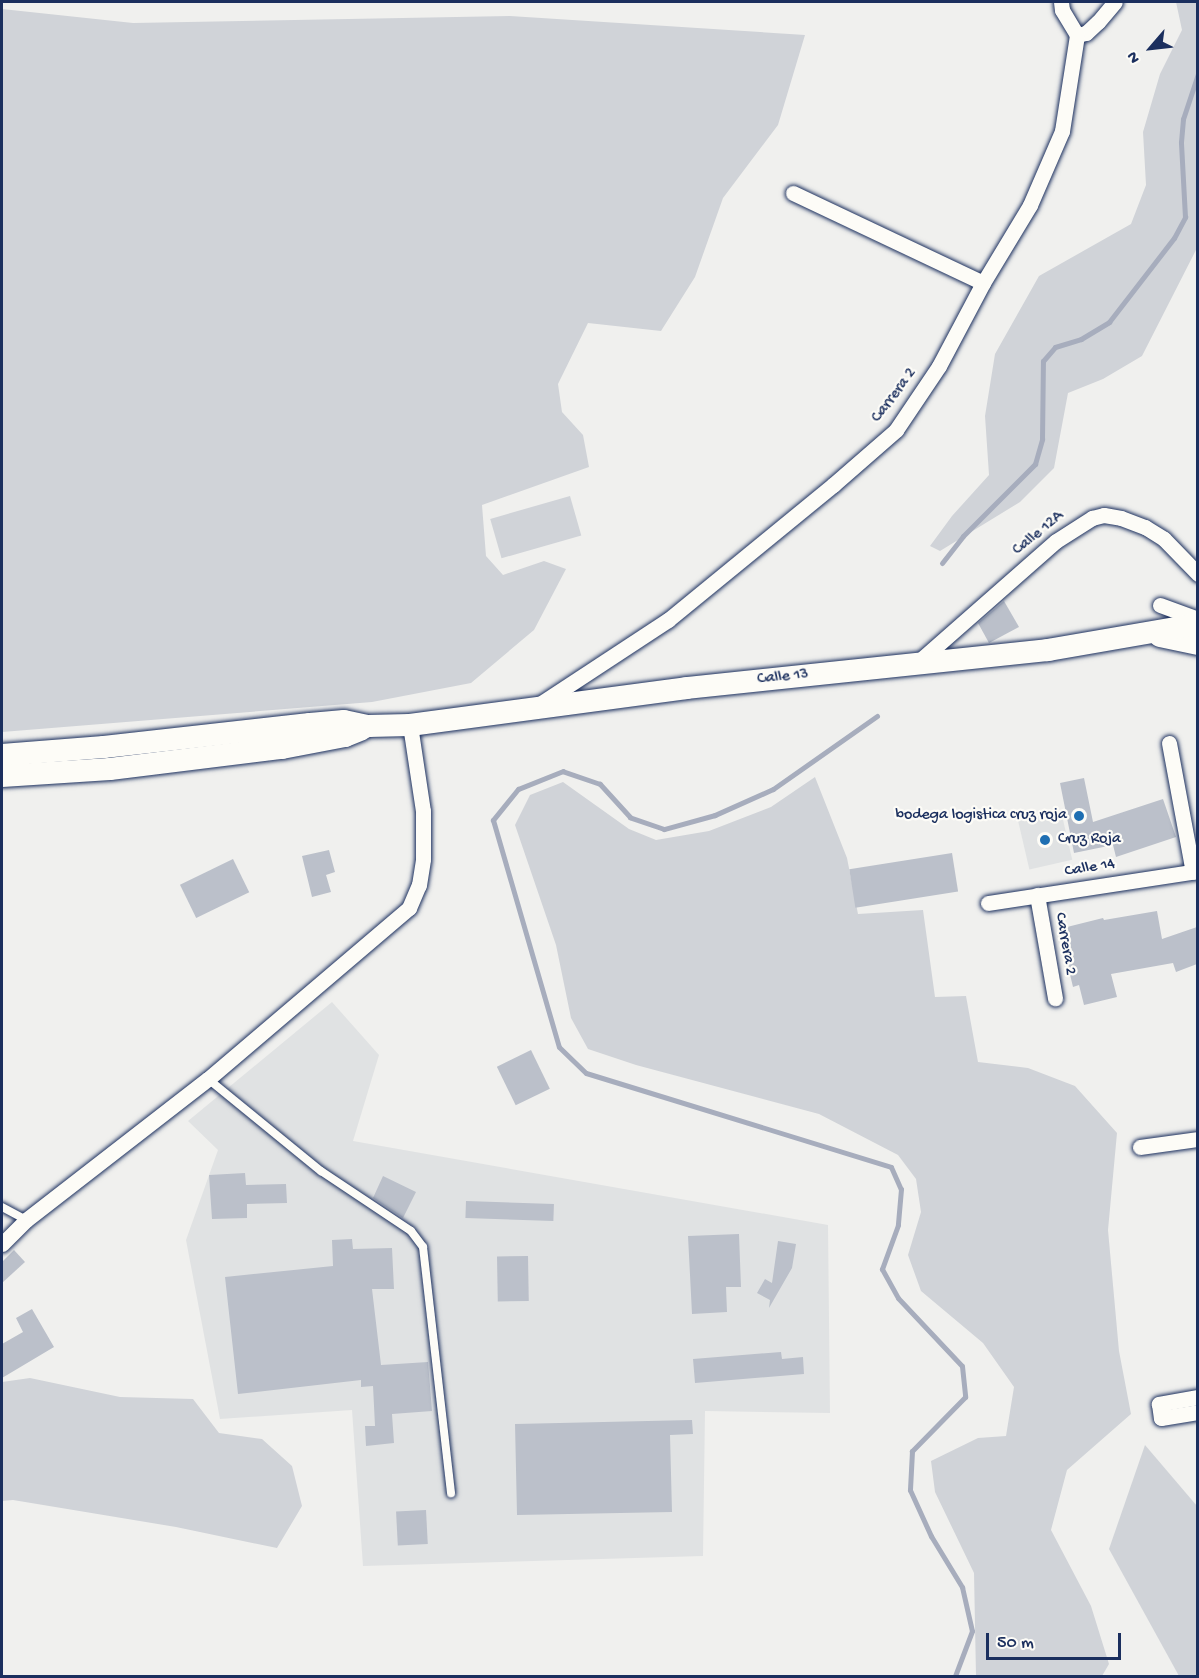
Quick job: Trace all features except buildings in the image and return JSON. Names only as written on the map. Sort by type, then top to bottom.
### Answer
[{"type":"main road","name":"Calle 13","points":[[368,726],[410,725],[708,686],[1048,650],[1197,624]]},
{"type":"main road","points":[[1150,634],[1197,644]]},
{"type":"main road","points":[[2,755],[104,747],[344,721],[368,726]]},
{"type":"main road","points":[[2,776],[110,769],[282,748],[345,736],[368,726]]},
{"type":"street","points":[[1061,2],[1062,10],[1077,35],[1086,33],[1115,2]]},
{"type":"street","name":"Carrera 2","points":[[532,710],[668,620],[833,485],[896,430],[939,366],[983,283],[1030,205],[1062,130],[1077,35]]},
{"type":"street","points":[[793,193],[983,283]]},
{"type":"street","name":"Calle 12A","points":[[916,664],[1056,541],[1092,518],[1104,516],[1120,518],[1145,527],[1164,539],[1197,574]]},
{"type":"street","points":[[1160,605],[1197,619]]},
{"type":"street","points":[[2,1244],[27,1220],[208,1079],[409,908],[419,885],[423,859],[423,811],[410,725]]},
{"type":"street","points":[[1169,743],[1195,871]]},
{"type":"street","name":"Calle 14","points":[[988,903],[1195,871]]},
{"type":"street","name":"Carrera 2","points":[[1037,896],[1055,998]]},
{"type":"street","points":[[1140,1147],[1197,1139]]},
{"type":"street","points":[[1197,1397],[1159,1404],[1161,1418],[1197,1412]]},
{"type":"lane","points":[[208,1079],[321,1171],[411,1231],[423,1247],[451,1493]]},
{"type":"lane","points":[[2,1207],[27,1220]]},
{"type":"shaded area","points":[[1176,2],[1197,2],[1197,248],[1142,356],[1103,379],[1068,393],[1054,468],[1020,502],[940,551],[930,546],[952,516],[989,475],[985,416],[995,354],[1039,276],[1131,224],[1146,185],[1143,132],[1160,74],[1182,30]]},
{"type":"shaded area","points":[[2,9],[133,23],[510,16],[805,35],[778,125],[723,198],[695,277],[661,331],[588,323],[558,384],[562,412],[583,435],[589,467],[482,505],[486,556],[503,575],[544,561],[566,569],[534,630],[471,683],[372,702],[2,732]]},
{"type":"shaded area","points":[[570,496],[581,535],[502,558],[490,519]]},
{"type":"shaded area","points":[[815,777],[847,858],[858,914],[923,910],[935,997],[966,996],[978,1062],[1028,1068],[1075,1086],[1117,1133],[1108,1230],[1119,1351],[1131,1414],[1067,1470],[1051,1530],[1091,1606],[1109,1664],[1102,1676],[976,1676],[974,1573],[935,1492],[931,1461],[978,1438],[1006,1436],[1014,1387],[983,1343],[921,1291],[908,1255],[921,1212],[916,1179],[898,1155],[819,1114],[636,1065],[588,1049],[571,1018],[556,945],[515,825],[530,795],[563,782],[629,829],[656,840],[709,831],[771,807]]},
{"type":"shaded area","name":"Cruz Roja","points":[[1061,811],[1072,860],[1029,870],[1018,821]]},
{"type":"shaded area","points":[[332,1002],[379,1055],[353,1141],[828,1225],[830,1413],[705,1411],[703,1556],[363,1566],[352,1410],[220,1419],[186,1240],[218,1150],[188,1121]]},
{"type":"shaded area","points":[[30,1378],[120,1397],[193,1399],[219,1433],[262,1439],[292,1466],[302,1506],[277,1548],[176,1527],[13,1500],[2,1501],[2,1382]]},
{"type":"shaded area","points":[[1145,1445],[1197,1506],[1197,1676],[1179,1676],[1109,1549]]},
{"type":"waterway","points":[[942,563],[963,536],[1035,464],[1042,439],[1043,361],[1055,347],[1081,339],[1109,322],[1174,238],[1185,217],[1181,142],[1183,119],[1198,74]]},
{"type":"waterway","points":[[877,716],[773,789],[715,815],[664,829],[630,817],[600,784],[563,771],[518,789],[493,820],[559,1047],[586,1073],[891,1167],[901,1189],[898,1225],[882,1269],[898,1298],[962,1366],[965,1397],[912,1451],[910,1490],[931,1536],[962,1587],[972,1631],[955,1676]]},
{"type":"place","name":"bodega logistica cruz roja","points":[[1079,816]]},
{"type":"place","name":"Cruz Roja","points":[[1045,840]]}]
